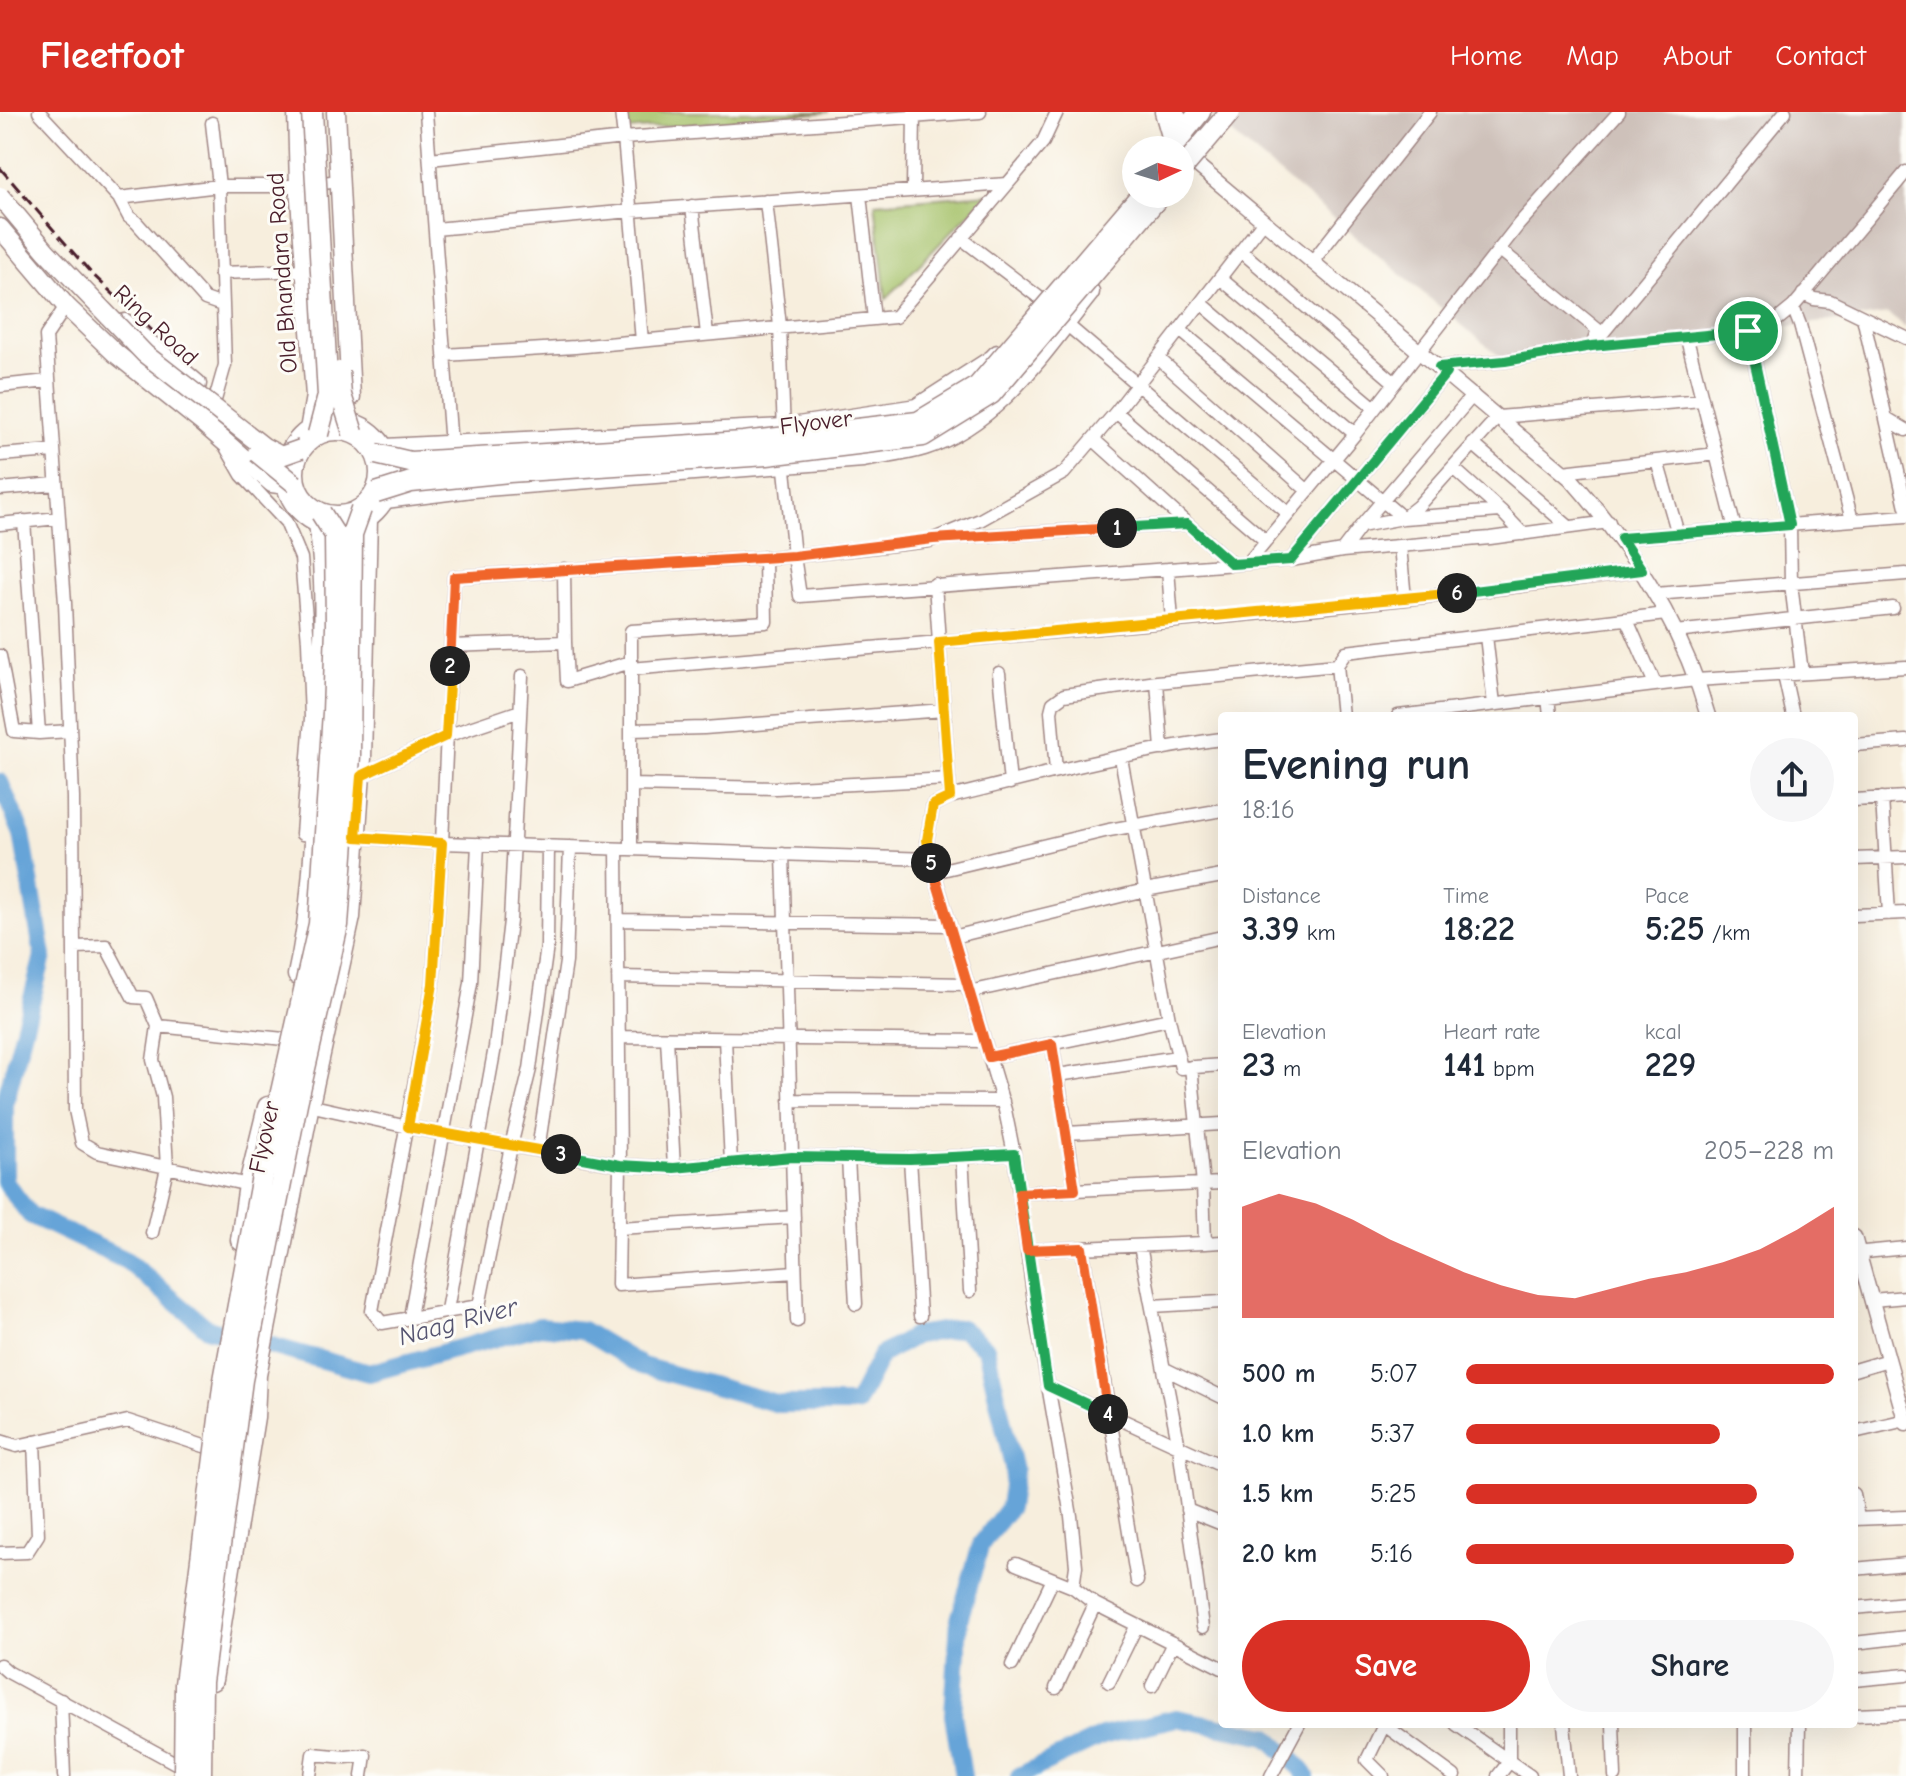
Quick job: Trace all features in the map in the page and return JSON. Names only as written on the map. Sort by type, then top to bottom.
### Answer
[{"type":"highway","points":[[284,484],[328,396],[312,112]]},
{"type":"highway","points":[[323,112],[341,395],[356,429],[380,451],[785,429],[917,409],[993,360],[1122,205]]},
{"type":"highway","points":[[1190,136],[1200,112]]},
{"type":"highway","points":[[1194,138],[1212,112]]},
{"type":"highway","points":[[1194,146],[1230,112]]},
{"type":"highway","points":[[1194,148],[1242,112]]},
{"type":"highway","name":"Flyover","points":[[380,451],[410,462],[743,442],[918,422],[978,386],[1130,208]]},
{"type":"highway","name":"Flyover","points":[[201,1776],[202,1682],[242,1380],[297,1103],[338,925],[350,756],[352,534],[364,514],[380,495],[411,482],[767,455],[923,436],[991,394],[1149,208]]},
{"type":"highway","points":[[380,451],[380,495],[863,457],[925,445],[972,421],[1001,398],[1159,208]]},
{"type":"highway","points":[[305,440],[330,430],[356,429]]},
{"type":"highway","name":"Flyover","points":[[181,1772],[185,1684],[224,1380],[262,1176],[319,924],[332,727],[336,627],[335,535],[284,484]]},
{"type":"highway","points":[[181,1772],[177,1746],[181,1684],[206,1510],[219,1368],[249,1185],[302,957],[315,836],[323,644],[325,563],[320,518],[364,514],[361,758],[350,917],[309,1104],[256,1375],[254,1417],[213,1669],[207,1727],[208,1776]]},
{"type":"highway","points":[[323,644],[362,644]]},
{"type":"highway","points":[[219,1368],[256,1375]]},
{"type":"main road","name":"Old Bhandara Road","points":[[297,112],[299,186],[315,396],[305,440]]},
{"type":"main road","points":[[336,112],[350,392],[356,429]]},
{"type":"main road","points":[[1163,112],[1172,136]]},
{"type":"main road","points":[[1176,112],[1178,136]]},
{"type":"main road","name":"Ring Road","points":[[0,185],[101,303],[215,400],[278,450],[305,440]]},
{"type":"main road","name":"Ring Road","points":[[0,196],[46,251],[145,354],[264,447],[281,456],[305,440]]},
{"type":"main road","name":"Ring Road","points":[[0,211],[59,281],[138,364],[279,469],[284,484]]},
{"type":"main road","points":[[0,228],[66,306],[115,353],[222,439],[284,484],[325,563]]},
{"type":"street","points":[[39,112],[119,198],[129,217],[205,299],[222,305]]},
{"type":"street","points":[[426,112],[451,446]]},
{"type":"street","points":[[621,112],[642,341]]},
{"type":"street","points":[[430,159],[624,138],[914,114],[980,112]]},
{"type":"street","points":[[444,355],[642,341],[895,317],[1043,142],[1057,112]]},
{"type":"street","points":[[1312,262],[1430,112]]},
{"type":"street","points":[[1248,563],[1355,434],[1499,249],[1619,112]]},
{"type":"street","points":[[1592,346],[1785,112]]},
{"type":"street","points":[[913,191],[914,114]]},
{"type":"street","points":[[212,123],[219,186],[225,365],[215,400]]},
{"type":"street","points":[[1194,169],[1264,221],[1563,472],[1609,522],[1642,570],[1675,632],[1707,712]]},
{"type":"street","points":[[1291,560],[1359,480],[1442,370],[1592,346],[1748,331],[1772,324],[1793,307],[1906,172]]},
{"type":"street","points":[[119,198],[219,186],[299,186],[339,181]]},
{"type":"street","points":[[435,229],[692,206],[1007,184]]},
{"type":"street","points":[[860,195],[874,319]]},
{"type":"street","points":[[766,201],[780,326],[784,464],[800,596],[1291,560],[1342,551],[1523,534],[1609,522]]},
{"type":"street","points":[[692,206],[707,334]]},
{"type":"street","points":[[933,539],[980,520],[1064,473],[1116,412],[1264,221]]},
{"type":"street","points":[[961,238],[1041,299]]},
{"type":"street","points":[[1499,249],[1598,330],[1592,346]]},
{"type":"street","points":[[1241,251],[1395,383]]},
{"type":"street","points":[[220,273],[306,270]]},
{"type":"street","points":[[1220,278],[1375,408]]},
{"type":"street","points":[[1803,294],[1830,301],[1906,338]]},
{"type":"street","points":[[1201,303],[1355,434]]},
{"type":"street","points":[[66,306],[46,336],[70,731],[75,1110],[82,1143],[97,1152],[249,1185]]},
{"type":"street","points":[[1793,307],[1852,520]]},
{"type":"street","points":[[1863,317],[1906,507]]},
{"type":"street","points":[[1065,323],[1289,514]]},
{"type":"street","points":[[1180,330],[1403,518]]},
{"type":"street","points":[[1748,331],[1790,525],[1791,584],[1802,673]]},
{"type":"street","points":[[1687,339],[1735,529]]},
{"type":"street","points":[[1158,358],[1308,491]]},
{"type":"street","points":[[0,386],[48,381]]},
{"type":"street","points":[[1342,551],[1473,395]]},
{"type":"street","points":[[1403,518],[1418,506],[1498,417],[1702,400]]},
{"type":"street","points":[[1116,412],[1266,541]]},
{"type":"street","points":[[1886,418],[1906,430]]},
{"type":"street","points":[[222,439],[242,475],[286,522],[301,558],[311,718],[302,834],[442,843],[930,859]]},
{"type":"street","points":[[1093,439],[1232,564]]},
{"type":"street","points":[[1473,444],[1569,527]]},
{"type":"street","points":[[0,455],[53,451]]},
{"type":"street","points":[[1563,472],[1716,454]]},
{"type":"street","points":[[1657,461],[1678,534]]},
{"type":"street","points":[[1453,468],[1523,534]]},
{"type":"street","points":[[0,489],[55,484]]},
{"type":"street","points":[[1361,526],[1403,518],[1501,511]]},
{"type":"street","points":[[1621,538],[1906,516]]},
{"type":"street","points":[[0,524],[58,518]]},
{"type":"street","points":[[24,521],[39,733]]},
{"type":"street","points":[[548,846],[547,946],[530,1069],[479,1306],[382,1323],[372,1311],[433,984],[454,577],[794,556],[933,539],[1187,524]]},
{"type":"street","points":[[1400,546],[1405,599]]},
{"type":"street","points":[[631,849],[631,631],[766,622],[765,557]]},
{"type":"street","points":[[564,569],[567,681],[631,666],[939,642],[1405,599],[1642,570]]},
{"type":"street","points":[[1168,569],[1172,621]]},
{"type":"street","points":[[1655,594],[1906,574]]},
{"type":"street","points":[[935,584],[950,797]]},
{"type":"street","points":[[1675,632],[1893,608]]},
{"type":"street","points":[[1342,712],[1337,665],[1346,652],[1666,614]]},
{"type":"street","points":[[1627,620],[1655,684]]},
{"type":"street","points":[[1486,636],[1494,704]]},
{"type":"street","points":[[451,646],[565,642]]},
{"type":"street","points":[[0,656],[14,731],[70,731]]},
{"type":"street","points":[[1056,771],[1051,711],[1053,703],[1064,695],[1157,682],[1337,665]]},
{"type":"street","points":[[1430,712],[1696,680],[1906,667]]},
{"type":"street","points":[[999,673],[1010,783]]},
{"type":"street","points":[[1784,675],[1792,712]]},
{"type":"street","points":[[447,1310],[495,1047],[510,921],[522,676]]},
{"type":"street","points":[[1157,682],[1162,749]]},
{"type":"street","points":[[1548,697],[1550,712]]},
{"type":"street","points":[[631,730],[704,728],[944,710]]},
{"type":"street","points":[[356,837],[361,776],[446,736],[520,711]]},
{"type":"street","points":[[1073,1587],[1076,1566],[1071,1516],[1048,1386],[1014,1154],[1003,1101],[930,859],[927,840],[933,805],[950,797],[1056,771],[1218,740]]},
{"type":"street","points":[[1858,745],[1906,741]]},
{"type":"street","points":[[1121,758],[1177,1057],[1181,1068],[1218,1065]]},
{"type":"street","points":[[631,785],[776,788],[949,779]]},
{"type":"street","points":[[1858,800],[1906,797]]},
{"type":"street","points":[[1882,798],[1889,914]]},
{"type":"street","points":[[934,872],[1132,826],[1218,811]]},
{"type":"street","points":[[410,1317],[471,983],[478,844]]},
{"type":"street","points":[[538,1150],[566,962],[570,847]]},
{"type":"street","points":[[617,849],[618,1285],[795,1272]]},
{"type":"street","points":[[783,854],[797,1321]]},
{"type":"street","points":[[1858,859],[1906,857]]},
{"type":"street","points":[[618,920],[785,921],[951,931],[1218,877]]},
{"type":"street","points":[[1858,915],[1906,913]]},
{"type":"street","points":[[618,977],[787,979],[968,988],[1218,938]]},
{"type":"street","points":[[75,947],[106,946],[133,997],[146,998],[158,1026],[153,1060],[163,1097],[167,1168],[152,1233]]},
{"type":"street","points":[[989,1057],[1169,1019]]},
{"type":"street","points":[[158,1026],[284,1039]]},
{"type":"street","points":[[619,1037],[984,1041]]},
{"type":"street","points":[[667,1038],[674,1168]]},
{"type":"street","points":[[725,1039],[731,1163]]},
{"type":"street","points":[[1052,1044],[1075,1190]]},
{"type":"street","points":[[1058,1075],[1177,1057]]},
{"type":"street","points":[[1191,1067],[1203,1184],[1205,1243]]},
{"type":"street","points":[[790,1100],[1003,1101]]},
{"type":"street","points":[[269,1104],[309,1104],[408,1127],[620,1165],[674,1168],[792,1157],[910,1159],[1014,1154]]},
{"type":"street","points":[[1067,1133],[1218,1124]]},
{"type":"street","points":[[962,1156],[970,1291]]},
{"type":"street","points":[[848,1158],[856,1304]]},
{"type":"street","points":[[910,1159],[920,1316]]},
{"type":"street","points":[[1019,1193],[1218,1183]]},
{"type":"street","points":[[619,1228],[794,1217]]},
{"type":"street","points":[[1027,1250],[1218,1242]]},
{"type":"street","points":[[1140,1246],[1179,1447],[1203,1627]]},
{"type":"street","points":[[1082,1248],[1137,1581]]},
{"type":"street","points":[[1858,1253],[1906,1248]]},
{"type":"street","points":[[1858,1259],[1906,1421],[1858,1431]]},
{"type":"street","points":[[1872,1300],[1906,1297]]},
{"type":"street","points":[[1152,1306],[1218,1302]]},
{"type":"street","points":[[1858,1369],[1888,1360]]},
{"type":"street","points":[[1165,1369],[1218,1395]]},
{"type":"street","points":[[1048,1386],[1218,1464]]},
{"type":"street","points":[[0,1441],[17,1446],[128,1421],[210,1448]]},
{"type":"street","points":[[0,1553],[27,1552],[38,1535],[34,1442]]},
{"type":"street","points":[[1187,1510],[1218,1522]]},
{"type":"street","points":[[1858,1519],[1906,1517]]},
{"type":"street","points":[[1016,1564],[1073,1587],[1095,1604],[1218,1666]]},
{"type":"street","points":[[1858,1569],[1906,1564]]},
{"type":"street","points":[[1012,1665],[1053,1579]]},
{"type":"street","points":[[1858,1608],[1906,1603]]},
{"type":"street","points":[[1056,1688],[1095,1604]]},
{"type":"street","points":[[1109,1682],[1137,1625]]},
{"type":"street","points":[[1858,1643],[1906,1637]]},
{"type":"street","points":[[1152,1686],[1173,1643]]},
{"type":"street","points":[[0,1665],[181,1772]]},
{"type":"street","points":[[1858,1680],[1906,1675]]},
{"type":"street","points":[[61,1700],[64,1776]]},
{"type":"street","points":[[1858,1715],[1906,1713]]},
{"type":"street","points":[[1273,1773],[1298,1728]]},
{"type":"street","points":[[1382,1728],[1367,1760],[1383,1776]]},
{"type":"street","points":[[1389,1728],[1454,1776]]},
{"type":"street","points":[[1462,1728],[1530,1776]]},
{"type":"street","points":[[1498,1776],[1509,1762],[1509,1728]]},
{"type":"street","points":[[1564,1728],[1569,1776]]},
{"type":"street","points":[[1613,1728],[1615,1776]]},
{"type":"street","points":[[1745,1728],[1745,1776]]},
{"type":"street","points":[[1798,1776],[1799,1728]]},
{"type":"street","points":[[310,1776],[313,1754],[365,1755],[362,1776]]},
{"type":"shaded area","points":[[1206,112],[1906,112],[1906,328],[1888,314],[1505,361]]},
{"type":"green space","points":[[627,112],[829,112],[629,130]]},
{"type":"green space","points":[[988,194],[886,299],[875,203]]},
{"type":"waterway","name":"Naag River","points":[[0,782],[22,834],[43,956],[5,1103],[5,1182],[30,1215],[127,1261],[207,1328],[369,1373],[540,1326],[582,1330],[642,1366],[779,1404],[856,1404],[881,1355],[916,1335],[961,1328],[986,1348],[1014,1471],[1009,1507],[981,1544],[959,1620],[953,1715],[963,1776]]},
{"type":"waterway","name":"Naag River","points":[[1019,1776],[1102,1736],[1176,1718],[1218,1726]]},
{"type":"waterway","name":"Naag River","points":[[1227,1728],[1267,1736],[1306,1776]]},
{"type":"railway","points":[[0,168],[91,273],[177,354]]},
{"type":"route","points":[[1748,331],[1592,346],[1505,361],[1439,367],[1446,373],[1291,560],[1232,564],[1187,524],[933,539],[794,556],[454,577],[446,736],[361,776],[356,837],[442,843],[433,984],[408,1127],[620,1165],[674,1168],[792,1157],[910,1159],[1014,1154],[1019,1193],[1037,1323],[1048,1386],[1108,1414],[1082,1248],[1027,1250],[1019,1193],[1075,1190],[1052,1044],[989,1057],[930,859],[927,840],[933,805],[950,797],[939,642],[1345,605],[1571,580],[1642,570],[1621,538],[1790,525],[1748,331]]}]
